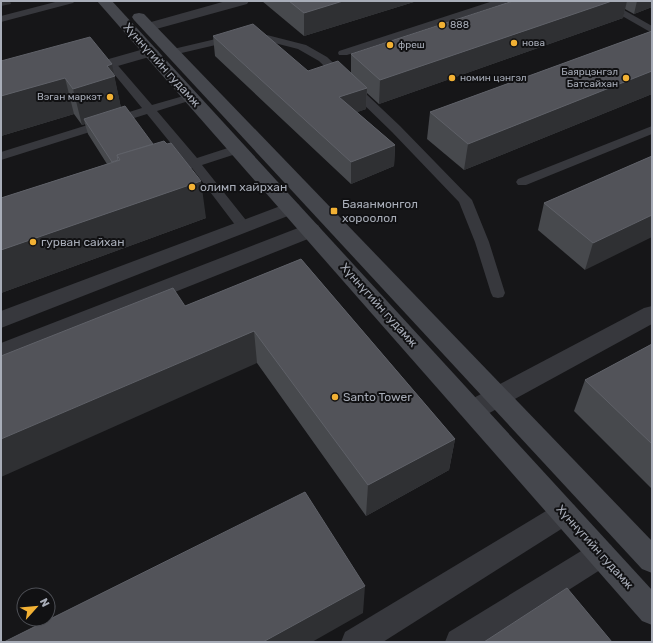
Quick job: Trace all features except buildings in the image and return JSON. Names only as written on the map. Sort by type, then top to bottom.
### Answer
[{"type":"main road","name":"Хүннүгийн гудамж","points":[[104,1],[652,611]]},
{"type":"main road","name":"Хүннүгийн гудамж","points":[[124,1],[652,560]]},
{"type":"street","points":[[148,27],[242,1]]},
{"type":"street","points":[[67,76],[151,52]]},
{"type":"street","points":[[1,320],[291,208]]},
{"type":"street","points":[[1,352],[310,230]]},
{"type":"street","points":[[473,410],[652,314]]},
{"type":"street","points":[[356,642],[565,513]]},
{"type":"street","points":[[460,642],[601,554]]},
{"type":"lane","points":[[1,19],[70,1]]},
{"type":"lane","points":[[343,53],[504,1]]},
{"type":"lane","points":[[601,1],[652,30]]},
{"type":"lane","points":[[173,52],[237,37],[263,37],[302,47],[323,59],[396,129],[465,200],[482,242],[498,293]]},
{"type":"lane","points":[[110,63],[150,110],[244,227]]},
{"type":"lane","points":[[1,156],[191,97]]},
{"type":"lane","points":[[522,182],[652,130]]},
{"type":"lane","points":[[157,176],[238,149]]},
{"type":"place","name":"888","points":[[442,25]]},
{"type":"place","name":"нова","points":[[514,43]]},
{"type":"place","name":"фреш","points":[[390,45]]},
{"type":"place","name":"номин цэнгэл","points":[[452,78]]},
{"type":"place","name":"Баярцэнгэл Батсайхан","points":[[626,78]]},
{"type":"place","name":"Вэган маркэт","points":[[110,97]]},
{"type":"place","name":"олимп хайрхан","points":[[192,187]]},
{"type":"place","name":"Баяанмонгол хороолол","points":[[334,211]]},
{"type":"place","name":"гурван сайхан","points":[[33,242]]},
{"type":"place","name":"Santo Tower","points":[[335,397]]}]
